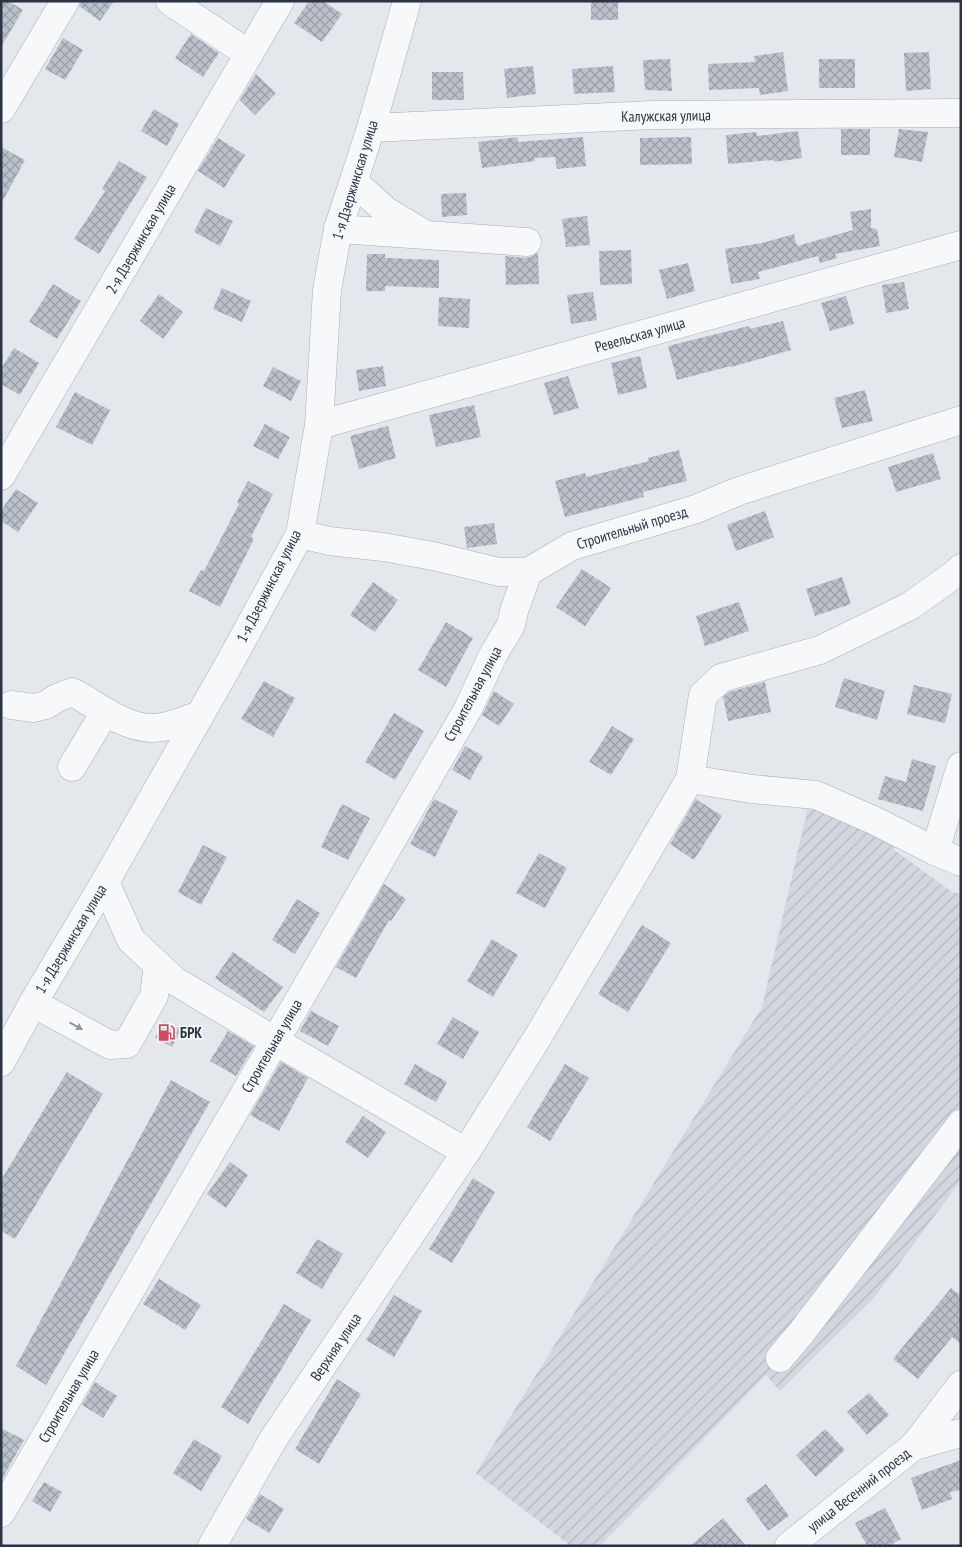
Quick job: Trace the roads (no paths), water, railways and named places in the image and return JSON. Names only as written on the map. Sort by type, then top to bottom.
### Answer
[{"type":"street","points":[[1,109],[65,1]]},
{"type":"street","points":[[170,1],[249,54]]},
{"type":"street","name":"2-я Дзержинская улица","points":[[1,476],[280,1]]},
{"type":"street","name":"1-я Дзержинская улица","points":[[1,1062],[33,1002],[105,882],[200,715],[300,534],[319,425],[327,290],[338,229],[371,128],[407,1]]},
{"type":"street","name":"Калужская улица","points":[[371,128],[653,115],[961,112]]},
{"type":"street","points":[[354,182],[386,211],[426,235]]},
{"type":"street","points":[[338,229],[527,242]]},
{"type":"street","name":"Ревельская улица","points":[[319,425],[961,245]]},
{"type":"street","name":"Строительный проезд","points":[[528,572],[572,546],[696,509],[739,491],[961,420]]},
{"type":"street","points":[[300,534],[329,541],[383,547],[433,556],[499,572],[528,572]]},
{"type":"street","points":[[961,568],[910,606],[820,650],[722,678],[703,695],[690,779],[752,789],[816,795],[961,862]]},
{"type":"street","name":"Строительная улица","points":[[1,1513],[468,709],[493,655],[511,625],[528,572]]},
{"type":"street","points":[[11,705],[34,708],[46,706],[57,698],[72,692],[127,723],[151,728],[200,715]]},
{"type":"street","points":[[72,767],[105,712]]},
{"type":"street","points":[[935,851],[961,766]]},
{"type":"street","name":"Верхняя улица","points":[[212,1546],[274,1438],[466,1152],[539,1035],[690,779]]},
{"type":"street","points":[[105,882],[131,940],[175,981],[466,1152]]},
{"type":"street","points":[[33,1002],[110,1044],[127,1044],[154,996],[158,965]]},
{"type":"street","points":[[780,1358],[961,1124]]},
{"type":"street","points":[[914,1446],[961,1386]]},
{"type":"street","name":"улица Весенний проезд","points":[[789,1546],[914,1446],[961,1434]]},
{"type":"place","name":"БРК","points":[[166,1033]]}]
